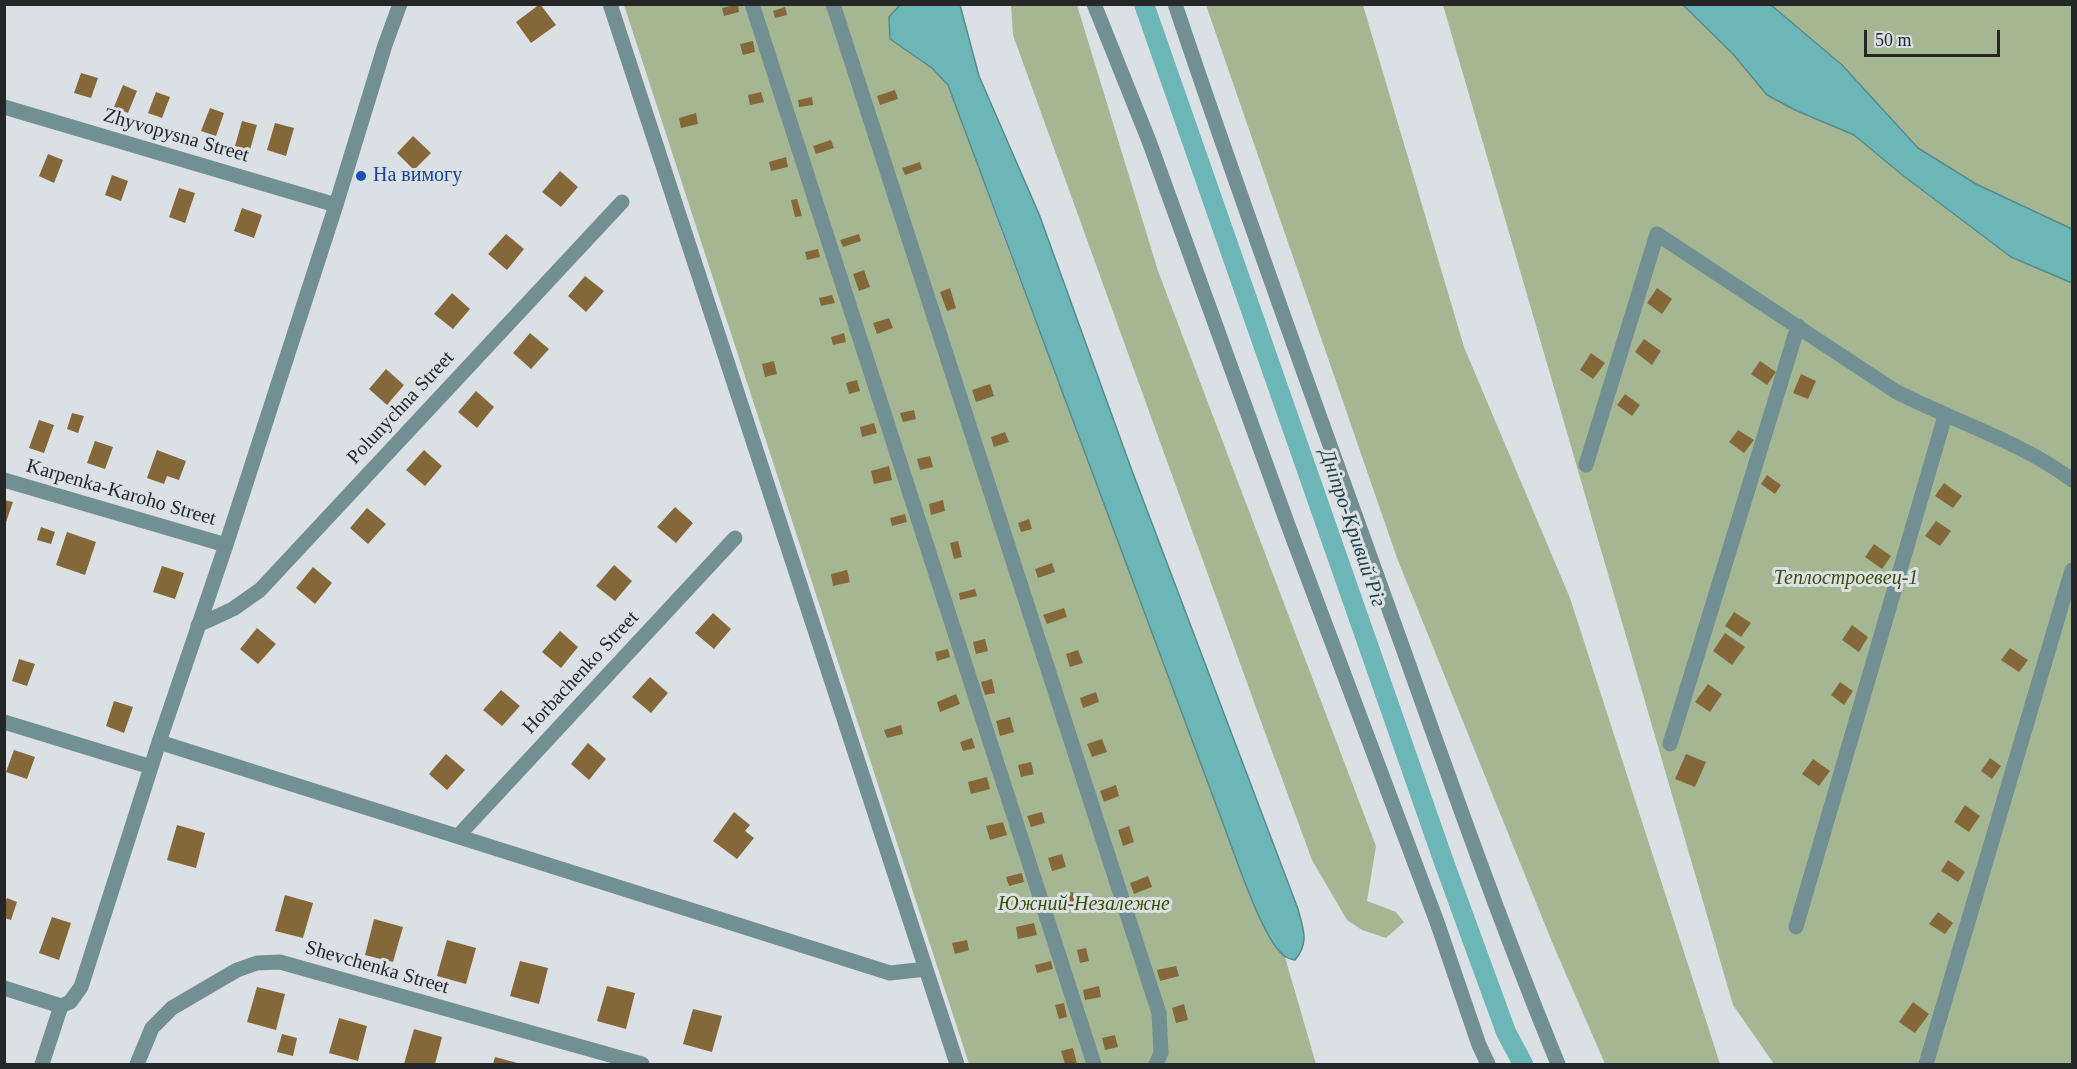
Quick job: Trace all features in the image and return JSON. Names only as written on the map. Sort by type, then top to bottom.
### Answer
[{"type":"street","points":[[4,988],[61,1006],[70,1002],[81,987],[400,4]]},
{"type":"street","points":[[610,4],[957,1065]]},
{"type":"street","points":[[752,4],[1094,1065]]},
{"type":"street","points":[[833,4],[1159,1013],[1161,1053],[1156,1065]]},
{"type":"street","points":[[1094,4],[1149,141],[1488,1065]]},
{"type":"street","points":[[1175,4],[1213,120],[1401,641],[1531,999],[1558,1065]]},
{"type":"street","name":"Zhyvopysna Street","points":[[4,107],[336,204]]},
{"type":"street","name":"Polunychna Street","points":[[198,625],[233,609],[260,590],[622,202]]},
{"type":"street","points":[[1586,465],[1657,234],[1895,391],[1945,416],[2028,451],[2073,480]]},
{"type":"street","points":[[1670,744],[1798,326]]},
{"type":"street","points":[[1796,927],[1945,416]]},
{"type":"street","name":"Karpenka-Karoho Street","points":[[4,480],[226,545]]},
{"type":"street","name":"Horbachenko Street","points":[[458,836],[735,538]]},
{"type":"street","points":[[1926,1065],[2073,570]]},
{"type":"street","points":[[4,722],[151,767]]},
{"type":"street","points":[[159,742],[890,973],[926,969]]},
{"type":"street","name":"Shevchenka Street","points":[[137,1065],[152,1028],[172,1008],[237,970],[257,963],[280,962],[642,1065]]},
{"type":"street","points":[[42,1065],[61,1006]]},
{"type":"green space","name":"Южний-Незалежне","points":[[624,5],[900,5],[889,17],[890,39],[933,68],[948,85],[1010,254],[1274,945],[1285,957],[1316,1064],[969,1064]]},
{"type":"green space","points":[[1011,5],[1077,5],[1158,271],[1376,846],[1367,901],[1396,912],[1404,922],[1386,938],[1362,930],[1347,920],[1312,860],[1013,35]]},
{"type":"green space","points":[[1206,5],[1363,5],[1464,347],[1570,598],[1720,1064],[1605,1064],[1552,942],[1397,558]]},
{"type":"green space","name":"Теплостроевец-1","points":[[1443,5],[1683,5],[1733,54],[1767,95],[1795,110],[1854,135],[1901,174],[2011,257],[2072,283],[2072,1064],[1774,1064],[1733,1005]]},
{"type":"green space","points":[[1771,5],[2072,5],[2072,229],[1976,184],[1918,148],[1842,65]]},
{"type":"water","points":[[900,5],[960,5],[979,76],[1039,214],[1131,468],[1298,909],[1304,941],[1295,960],[1286,957],[1277,949],[1250,897],[948,85],[932,68],[890,39],[889,17]]},
{"type":"water","points":[[1683,5],[1771,5],[1842,65],[1918,148],[1976,184],[2072,229],[2072,283],[2011,257],[1901,174],[1854,135],[1795,110],[1767,95],[1733,54]]},
{"type":"building","points":[[540,4],[556,25],[531,43],[516,22]]},
{"type":"building","points":[[738,4],[739,12],[724,16],[722,8]]},
{"type":"building","points":[[785,7],[787,15],[775,18],[773,11]]},
{"type":"building","points":[[753,41],[755,52],[743,55],[740,44]]},
{"type":"building","points":[[81,73],[98,78],[91,98],[74,93]]},
{"type":"building","points":[[123,85],[137,91],[128,113],[114,107]]},
{"type":"building","points":[[895,90],[898,99],[880,105],[877,96]]},
{"type":"building","points":[[156,92],[170,97],[162,118],[148,113]]},
{"type":"building","points":[[761,92],[764,102],[750,105],[748,95]]},
{"type":"building","points":[[812,97],[813,105],[799,107],[798,100]]},
{"type":"building","points":[[210,108],[224,113],[216,136],[201,131]]},
{"type":"building","points":[[696,113],[698,124],[681,128],[679,118]]},
{"type":"building","points":[[242,121],[257,125],[250,150],[235,146]]},
{"type":"building","points":[[275,123],[294,128],[286,156],[267,150]]},
{"type":"building","points":[[413,136],[431,153],[414,170],[397,153]]},
{"type":"building","points":[[831,140],[834,148],[816,154],[813,146]]},
{"type":"building","points":[[48,154],[63,160],[54,183],[39,176]]},
{"type":"building","points":[[786,157],[788,167],[771,171],[769,162]]},
{"type":"building","points":[[920,162],[922,169],[905,175],[902,168]]},
{"type":"building","points":[[560,171],[578,187],[561,207],[542,192]]},
{"type":"building","points":[[112,175],[128,181],[121,201],[105,195]]},
{"type":"building","points":[[179,188],[195,193],[185,223],[169,217]]},
{"type":"building","points":[[797,199],[802,216],[795,217],[791,200]]},
{"type":"building","points":[[242,208],[262,215],[254,238],[234,231]]},
{"type":"building","points":[[506,234],[524,249],[507,270],[488,254]]},
{"type":"building","points":[[859,234],[861,241],[843,247],[840,240]]},
{"type":"building","points":[[818,249],[820,257],[807,260],[805,252]]},
{"type":"building","points":[[864,270],[870,287],[859,291],[853,274]]},
{"type":"building","points":[[585,276],[604,291],[586,312],[568,296]]},
{"type":"building","points":[[950,288],[956,308],[947,311],[940,292]]},
{"type":"building","points":[[1657,288],[1672,299],[1662,314],[1647,303]]},
{"type":"building","points":[[452,293],[470,309],[453,329],[434,314]]},
{"type":"building","points":[[832,295],[835,303],[821,306],[819,298]]},
{"type":"building","points":[[889,318],[893,328],[877,334],[873,323]]},
{"type":"building","points":[[530,333],[549,349],[531,369],[513,353]]},
{"type":"building","points":[[844,333],[846,342],[833,345],[831,337]]},
{"type":"building","points":[[1644,339],[1661,351],[1652,365],[1635,352]]},
{"type":"building","points":[[1591,353],[1605,363],[1593,379],[1580,370]]},
{"type":"building","points":[[774,361],[777,374],[765,377],[762,364]]},
{"type":"building","points":[[1760,361],[1776,372],[1767,385],[1751,374]]},
{"type":"building","points":[[386,369],[404,385],[387,405],[369,389]]},
{"type":"building","points":[[1801,374],[1816,381],[1808,399],[1793,393]]},
{"type":"building","points":[[857,380],[860,391],[849,394],[846,383]]},
{"type":"building","points":[[990,384],[994,396],[976,402],[972,390]]},
{"type":"building","points":[[476,391],[494,407],[477,428],[458,412]]},
{"type":"building","points":[[1625,394],[1640,405],[1632,416],[1617,405]]},
{"type":"building","points":[[914,410],[916,419],[903,422],[900,413]]},
{"type":"building","points":[[72,413],[84,416],[78,433],[67,429]]},
{"type":"building","points":[[39,420],[54,425],[44,453],[29,448]]},
{"type":"building","points":[[874,423],[877,433],[862,437],[860,427]]},
{"type":"building","points":[[1738,430],[1754,440],[1744,453],[1729,442]]},
{"type":"building","points":[[1005,432],[1009,442],[994,447],[991,437]]},
{"type":"building","points":[[95,441],[113,447],[105,469],[87,463]]},
{"type":"building","points":[[157,450],[186,461],[179,480],[167,476],[164,484],[147,478]]},
{"type":"building","points":[[424,450],[442,466],[425,486],[406,470]]},
{"type":"building","points":[[930,456],[933,467],[920,470],[917,459]]},
{"type":"building","points":[[889,466],[892,480],[874,484],[871,471]]},
{"type":"building","points":[[1767,475],[1781,485],[1775,494],[1761,484]]},
{"type":"building","points":[[1944,483],[1962,496],[1953,508],[1935,496]]},
{"type":"building","points":[[4,500],[13,502],[5,525],[4,525]]},
{"type":"building","points":[[943,500],[945,511],[931,515],[929,504]]},
{"type":"building","points":[[675,507],[693,523],[676,543],[657,527]]},
{"type":"building","points":[[367,508],[386,524],[368,544],[350,528]]},
{"type":"building","points":[[905,514],[907,522],[892,526],[890,518]]},
{"type":"building","points":[[1029,519],[1032,529],[1021,532],[1018,523]]},
{"type":"building","points":[[1936,521],[1951,531],[1940,546],[1925,536]]},
{"type":"building","points":[[41,527],[55,532],[51,544],[37,540]]},
{"type":"building","points":[[67,532],[96,542],[85,575],[56,565]]},
{"type":"building","points":[[958,541],[962,557],[954,559],[950,543]]},
{"type":"building","points":[[1874,544],[1891,556],[1882,569],[1865,557]]},
{"type":"building","points":[[1052,563],[1055,572],[1038,578],[1035,569]]},
{"type":"building","points":[[614,565],[632,581],[615,601],[596,586]]},
{"type":"building","points":[[162,566],[184,573],[175,599],[153,592]]},
{"type":"building","points":[[313,567],[332,583],[315,604],[296,588]]},
{"type":"building","points":[[847,570],[850,582],[833,586],[831,574]]},
{"type":"building","points":[[975,589],[977,596],[960,600],[959,593]]},
{"type":"building","points":[[1064,608],[1067,617],[1047,624],[1043,615]]},
{"type":"building","points":[[1734,612],[1751,623],[1741,637],[1725,626]]},
{"type":"building","points":[[713,613],[731,629],[714,649],[695,633]]},
{"type":"building","points":[[1852,625],[1868,637],[1859,652],[1842,640]]},
{"type":"building","points":[[257,628],[276,644],[258,664],[240,649]]},
{"type":"building","points":[[560,631],[578,647],[561,668],[542,652]]},
{"type":"building","points":[[1725,633],[1745,647],[1732,665],[1713,651]]},
{"type":"building","points":[[985,639],[988,651],[976,654],[973,642]]},
{"type":"building","points":[[2010,648],[2028,660],[2019,672],[2001,660]]},
{"type":"building","points":[[948,649],[950,657],[937,661],[935,652]]},
{"type":"building","points":[[1078,650],[1083,663],[1070,667],[1066,654]]},
{"type":"building","points":[[19,659],[35,664],[27,686],[12,681]]},
{"type":"building","points":[[650,677],[668,693],[651,713],[632,697]]},
{"type":"building","points":[[992,679],[995,693],[985,695],[981,682]]},
{"type":"building","points":[[1840,682],[1853,691],[1844,705],[1831,695]]},
{"type":"building","points":[[1708,684],[1722,694],[1710,712],[1695,702]]},
{"type":"building","points":[[501,690],[520,706],[502,726],[483,710]]},
{"type":"building","points":[[1096,692],[1099,702],[1083,708],[1080,698]]},
{"type":"building","points":[[956,694],[960,704],[940,712],[937,702]]},
{"type":"building","points":[[114,701],[133,707],[124,733],[106,726]]},
{"type":"building","points":[[1010,717],[1014,732],[1000,736],[996,721]]},
{"type":"building","points":[[901,725],[903,734],[887,738],[884,730]]},
{"type":"building","points":[[972,738],[975,748],[963,751],[960,742]]},
{"type":"building","points":[[1102,739],[1107,752],[1092,757],[1087,744]]},
{"type":"building","points":[[588,743],[606,759],[589,780],[571,764]]},
{"type":"building","points":[[14,750],[35,757],[27,779],[6,772]]},
{"type":"building","points":[[446,754],[465,770],[447,790],[429,774]]},
{"type":"building","points":[[1686,754],[1706,762],[1695,787],[1675,779]]},
{"type":"building","points":[[1990,758],[2001,766],[1992,779],[1981,771]]},
{"type":"building","points":[[1813,759],[1830,771],[1819,786],[1802,774]]},
{"type":"building","points":[[1031,762],[1034,774],[1021,777],[1018,765]]},
{"type":"building","points":[[987,777],[990,789],[971,794],[968,782]]},
{"type":"building","points":[[1116,785],[1119,796],[1104,802],[1100,791]]},
{"type":"building","points":[[1965,805],[1980,816],[1969,832],[1954,822]]},
{"type":"building","points":[[734,812],[750,825],[745,831],[754,838],[737,859],[713,841]]},
{"type":"building","points":[[1042,812],[1045,823],[1031,827],[1027,816]]},
{"type":"building","points":[[1003,822],[1007,835],[990,840],[986,826]]},
{"type":"building","points":[[177,825],[205,833],[196,868],[167,860]]},
{"type":"building","points":[[1129,826],[1134,842],[1123,846],[1118,830]]},
{"type":"building","points":[[1062,854],[1066,867],[1052,871],[1048,858]]},
{"type":"building","points":[[1948,860],[1965,872],[1958,882],[1941,871]]},
{"type":"building","points":[[1022,873],[1024,882],[1009,886],[1006,877]]},
{"type":"building","points":[[1148,876],[1152,887],[1134,894],[1130,883]]},
{"type":"building","points":[[1073,892],[1076,908],[1064,910],[1061,894]]},
{"type":"building","points":[[285,895],[313,903],[303,938],[275,931]]},
{"type":"building","points":[[7,898],[17,902],[11,920],[4,918],[4,905]]},
{"type":"building","points":[[1938,912],[1953,923],[1945,934],[1929,924]]},
{"type":"building","points":[[52,917],[71,923],[59,960],[39,953]]},
{"type":"building","points":[[374,919],[403,927],[393,962],[365,955]]},
{"type":"building","points":[[1034,923],[1037,935],[1018,939],[1016,927]]},
{"type":"building","points":[[447,940],[476,948],[466,984],[437,976]]},
{"type":"building","points":[[967,940],[969,950],[955,954],[952,943]]},
{"type":"building","points":[[1086,948],[1089,961],[1080,963],[1077,950]]},
{"type":"building","points":[[520,961],[548,968],[539,1004],[510,996]]},
{"type":"building","points":[[1051,961],[1053,969],[1037,973],[1035,965]]},
{"type":"building","points":[[1176,966],[1179,976],[1160,981],[1157,970]]},
{"type":"building","points":[[607,986],[635,993],[626,1029],[597,1021]]},
{"type":"building","points":[[1099,986],[1101,997],[1085,1000],[1083,990]]},
{"type":"building","points":[[257,987],[285,994],[276,1030],[247,1022]]},
{"type":"building","points":[[1913,1002],[1929,1014],[1915,1033],[1899,1022]]},
{"type":"building","points":[[1064,1003],[1067,1017],[1059,1019],[1055,1005]]},
{"type":"building","points":[[1184,1004],[1188,1020],[1176,1023],[1172,1008]]},
{"type":"building","points":[[693,1009],[722,1016],[712,1052],[683,1044]]},
{"type":"building","points":[[339,1018],[367,1026],[358,1061],[329,1053]]},
{"type":"building","points":[[414,1029],[442,1037],[435,1064],[404,1064]]},
{"type":"building","points":[[282,1034],[297,1038],[293,1056],[277,1052]]},
{"type":"building","points":[[1115,1035],[1118,1047],[1105,1050],[1102,1038]]},
{"type":"building","points":[[1073,1048],[1077,1064],[1065,1064],[1061,1051]]},
{"type":"building","points":[[495,1057],[521,1064],[493,1064]]},
{"type":"waterway","name":"Дніпро-Кривий Ріг","points":[[1144,4],[1445,865],[1506,1032],[1523,1064]]},
{"type":"place","name":"На вимогу","points":[[361,176]]}]
